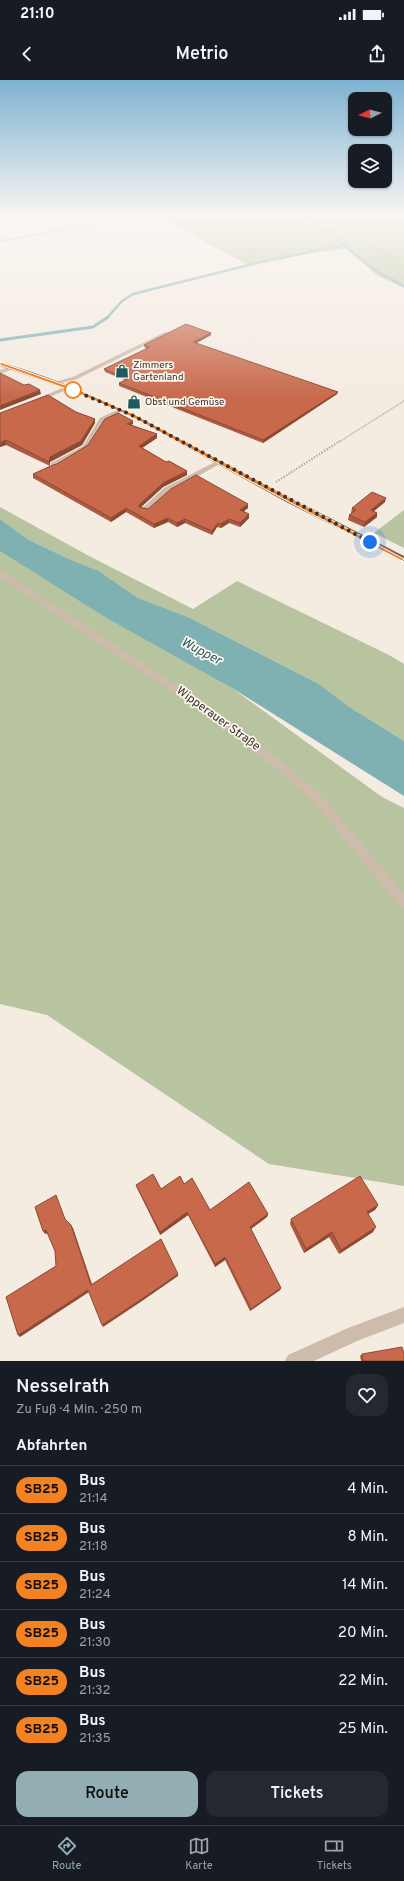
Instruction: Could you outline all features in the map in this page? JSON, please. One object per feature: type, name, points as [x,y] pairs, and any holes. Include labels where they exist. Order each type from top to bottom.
[{"type":"main road","points":[[0,364],[67,388],[121,410],[404,559]]},
{"type":"street","points":[[53,383],[75,378],[167,333]]},
{"type":"street","points":[[0,372],[11,368]]},
{"type":"street","points":[[27,404],[67,388]]},
{"type":"street","points":[[54,465],[86,448],[102,419],[121,410]]},
{"type":"street","points":[[144,510],[167,490],[219,462]]},
{"type":"street","name":"Wipperauer Straße","points":[[0,574],[203,707],[279,764],[315,796],[346,830],[404,902]]},
{"type":"street","points":[[294,1361],[354,1334],[404,1315]]},
{"type":"path","points":[[274,484],[404,401]]},
{"type":"green space","points":[[382,278],[404,278],[404,288]]},
{"type":"green space","points":[[0,507],[89,556],[193,609],[237,581],[389,655],[404,664],[404,741],[348,706],[319,684],[188,617],[138,598],[99,571],[71,560],[29,540],[0,519]]},
{"type":"green space","points":[[404,510],[404,548],[374,533]]},
{"type":"green space","points":[[0,545],[232,688],[382,797],[404,808],[404,1186],[269,1164],[47,1015],[0,1004]]},
{"type":"water","name":"Wupper","points":[[0,519],[29,540],[71,560],[99,571],[138,598],[188,617],[319,684],[348,706],[404,741],[404,796],[232,688],[105,617],[0,551]]},
{"type":"building","points":[[186,324],[211,333],[193,342],[338,392],[263,440],[119,383],[128,379],[104,369],[150,347],[144,345]]},
{"type":"building","points":[[0,373],[24,385],[29,384],[40,390],[0,406]]},
{"type":"building","points":[[48,395],[76,412],[95,419],[81,441],[50,457],[49,462],[6,440],[0,443],[0,413]]},
{"type":"building","points":[[118,413],[133,421],[127,424],[157,434],[139,446],[166,462],[169,461],[187,471],[163,483],[139,505],[139,507],[148,509],[171,489],[196,475],[248,504],[240,510],[249,514],[240,523],[229,519],[221,524],[218,523],[212,531],[185,519],[177,523],[168,518],[154,524],[126,508],[111,518],[33,474],[57,464],[88,445],[105,419]]},
{"type":"building","points":[[372,492],[386,498],[371,510],[377,513],[365,522],[349,515],[356,510],[352,508]]},
{"type":"building","points":[[153,1174],[161,1189],[180,1176],[184,1184],[192,1178],[210,1210],[249,1182],[268,1214],[250,1227],[281,1288],[251,1309],[225,1257],[215,1264],[187,1212],[160,1232],[136,1185]]},
{"type":"building","points":[[360,1176],[378,1205],[367,1212],[376,1227],[341,1250],[332,1232],[306,1249],[291,1219]]},
{"type":"building","points":[[56,1195],[65,1219],[71,1225],[91,1285],[161,1239],[178,1274],[102,1325],[88,1290],[18,1335],[6,1297],[56,1266],[55,1251],[46,1230],[43,1231],[35,1207]]},
{"type":"building","points":[[402,1347],[404,1361],[363,1361],[362,1354]]},
{"type":"waterway","points":[[108,317],[122,301],[133,294],[198,278]]},
{"type":"waterway","points":[[389,278],[404,286]]},
{"type":"waterway","points":[[0,340],[93,327],[108,317]]},
{"type":"bus line","name":"SB25","points":[[0,364],[77,391],[134,416],[291,501],[404,559]]},
{"type":"place","name":"Zimmers Gartenland","points":[[122,371]]},
{"type":"place","name":"Obst und Gemüse","points":[[134,402]]},
{"type":"route","points":[[73,390],[134,416],[370,542]]}]
